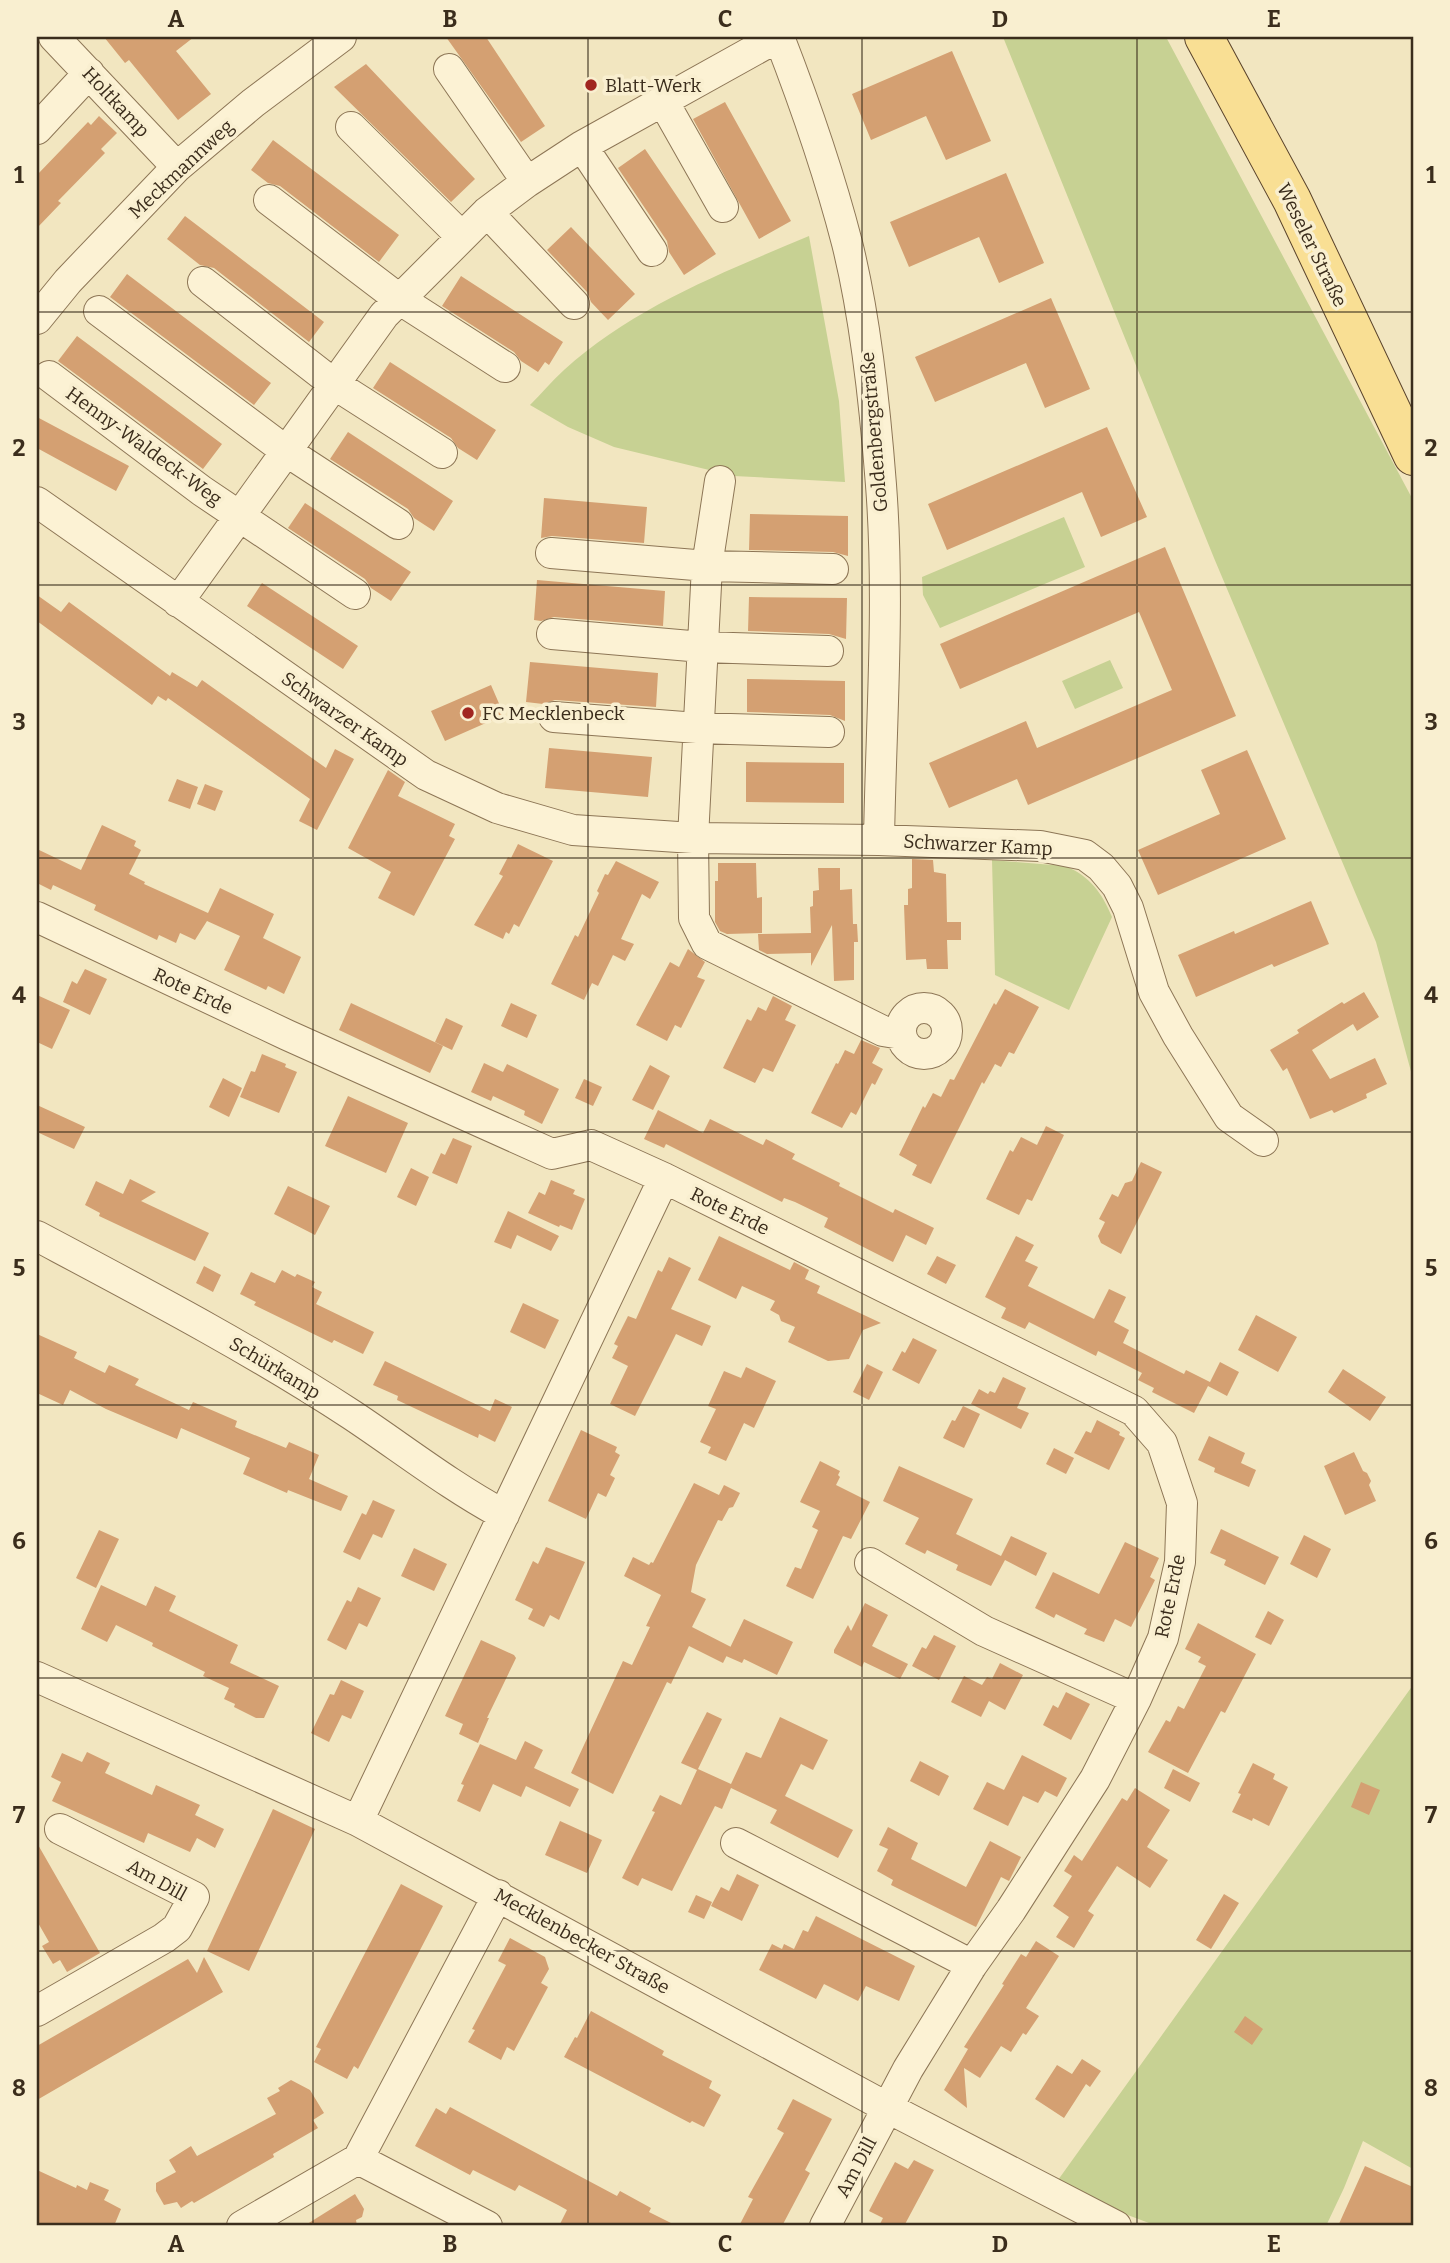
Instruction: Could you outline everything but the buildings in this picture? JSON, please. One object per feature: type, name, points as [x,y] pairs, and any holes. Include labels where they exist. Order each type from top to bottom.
[{"type":"main road","name":"Weseler Straße","points":[[1204,37],[1292,200],[1413,456]]},
{"type":"street","name":"Holtkamp","points":[[54,37],[177,167]]},
{"type":"street","name":"Meckmannweg","points":[[37,318],[68,281],[177,167],[290,73],[341,37]]},
{"type":"street","name":"Henny-Waldeck-Weg","points":[[178,602],[391,307],[461,236],[487,212],[527,182],[582,146],[779,37]]},
{"type":"street","name":"Goldenbergstraße","points":[[779,37],[801,92],[848,245],[867,352],[881,485],[884,553],[879,840]]},
{"type":"street","points":[[449,69],[527,182]]},
{"type":"street","points":[[37,129],[89,73]]},
{"type":"street","points":[[663,101],[723,207]]},
{"type":"street","points":[[351,127],[461,236]]},
{"type":"street","points":[[582,146],[652,251]]},
{"type":"street","points":[[270,200],[391,307],[505,367]]},
{"type":"street","points":[[487,212],[574,303]]},
{"type":"street","points":[[203,282],[334,384],[442,453]]},
{"type":"street","points":[[99,310],[286,451],[398,524]]},
{"type":"street","name":"Henny-Waldeck-Weg","points":[[49,376],[202,491],[355,594]]},
{"type":"street","points":[[720,481],[707,566],[697,728],[693,838],[694,918],[707,944],[883,1031],[901,1034]]},
{"type":"street","name":"Schwarzer Kamp","points":[[37,502],[426,775],[497,808],[573,830],[693,838],[879,840],[1040,846],[1085,855],[1101,867],[1117,886],[1128,908],[1154,992],[1178,1036],[1229,1116],[1263,1141]]},
{"type":"street","points":[[551,553],[707,566],[833,569]]},
{"type":"street","points":[[552,634],[702,647],[828,651]]},
{"type":"street","points":[[554,717],[697,728],[829,732]]},
{"type":"street","name":"Rote Erde","points":[[37,917],[287,1035],[552,1154],[591,1145],[664,1178],[1135,1411],[1162,1443],[1182,1503],[1180,1562],[1163,1638],[1136,1699],[1095,1779],[1012,1910],[972,1965],[908,2069],[888,2108]]},
{"type":"street","points":[[358,1821],[664,1178]]},
{"type":"street","name":"Schürkamp","points":[[37,1236],[203,1324],[352,1415],[468,1496],[504,1516]]},
{"type":"street","points":[[870,1563],[984,1631],[1136,1699]]},
{"type":"street","name":"Mecklenbecker Straße","points":[[37,1677],[358,1821],[888,2108],[1116,2226]]},
{"type":"street","name":"Am Dill","points":[[37,2011],[164,1938],[177,1928],[194,1897],[60,1829]]},
{"type":"street","points":[[736,1843],[972,1965]]},
{"type":"street","points":[[242,2226],[358,2159],[498,1895]]},
{"type":"street","name":"Am Dill","points":[[825,2226],[888,2108]]},
{"type":"street","points":[[358,2159],[487,2226]]},
{"type":"green space","points":[[1003,37],[1166,37],[1413,500],[1413,1079],[1376,942],[1214,558]]},
{"type":"green space","points":[[809,236],[839,401],[845,482],[734,476],[614,447],[568,427],[530,405],[564,370],[591,348],[649,309]]},
{"type":"green space","points":[[1064,517],[1085,567],[940,628],[923,595],[922,577]]},
{"type":"green space","points":[[1110,660],[1123,688],[1075,709],[1062,681]]},
{"type":"green space","points":[[992,860],[1065,866],[1088,880],[1108,908],[1112,917],[1069,1010],[995,975]]},
{"type":"green space","points":[[1413,1685],[1413,2169],[1363,2141],[1326,2226],[1157,2226],[1053,2187]]},
{"type":"place","name":"Blatt-Werk","points":[[591,85]]},
{"type":"place","name":"FC Mecklenbeck","points":[[468,713]]}]
